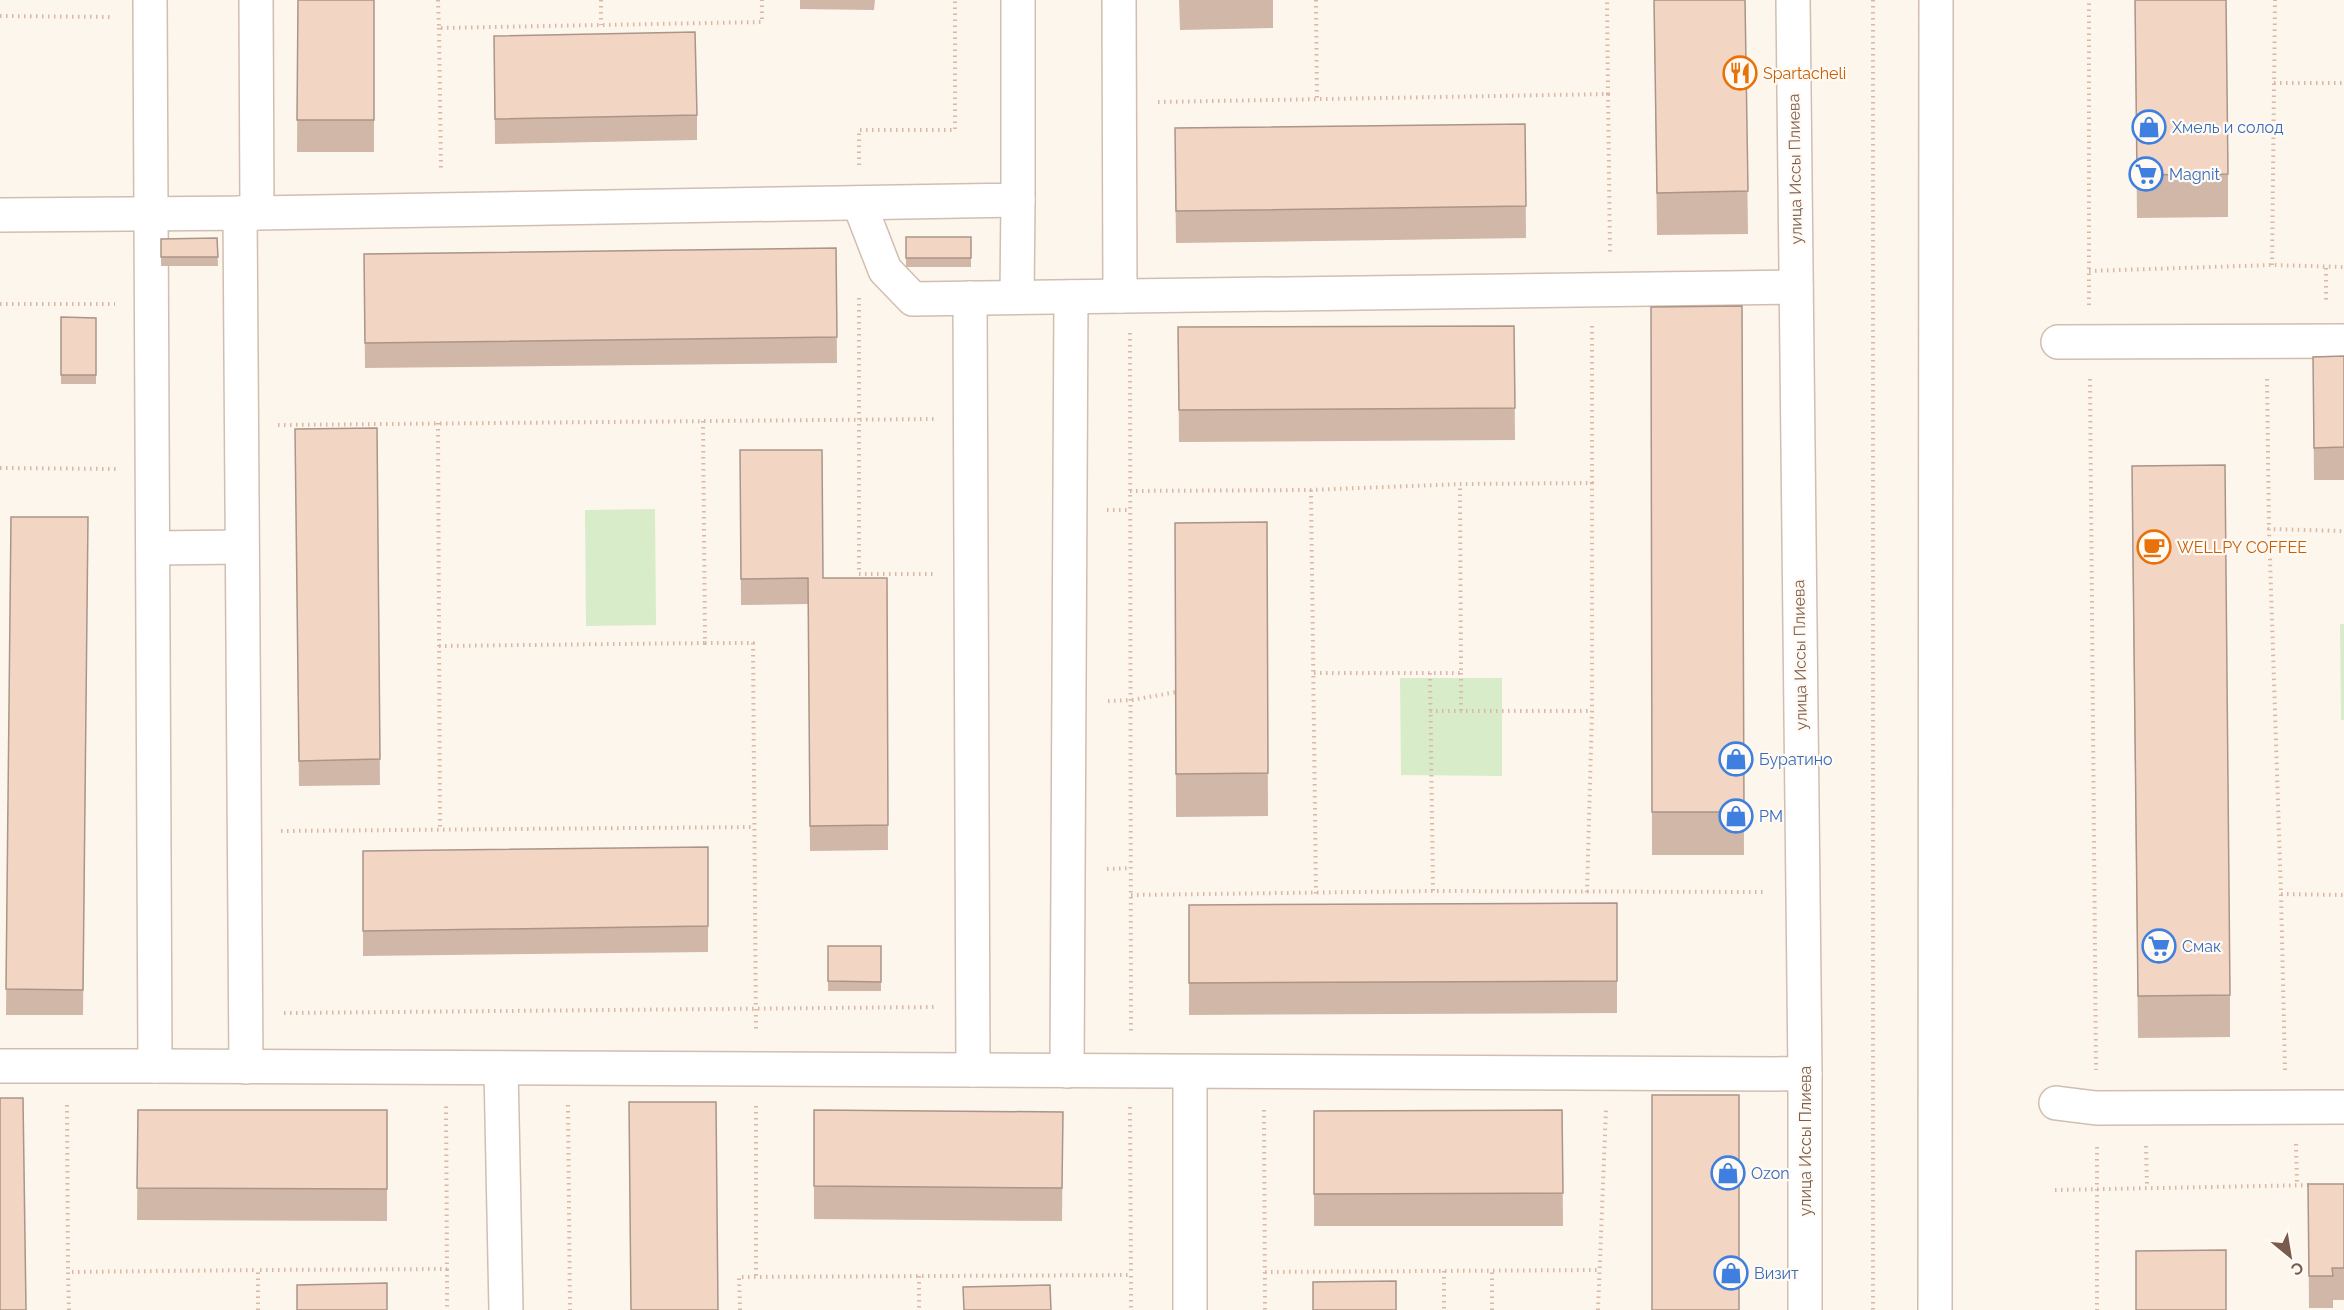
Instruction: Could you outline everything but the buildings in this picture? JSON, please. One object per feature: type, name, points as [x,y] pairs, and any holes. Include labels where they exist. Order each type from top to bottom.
[{"type":"street","points":[[246,1066],[241,425],[256,0]]},
{"type":"street","points":[[1017,297],[1018,0]]},
{"type":"street","points":[[1119,0],[1125,297]]},
{"type":"street","name":"улица Иссы Плиева","points":[[1793,0],[1805,1074],[1804,1310]]},
{"type":"street","points":[[1935,1310],[1936,0]]},
{"type":"street","points":[[150,8],[155,1066]]},
{"type":"street","points":[[0,215],[1018,200]]},
{"type":"street","points":[[859,203],[885,270],[914,299],[1796,287]]},
{"type":"street","points":[[1067,1071],[1071,297]]},
{"type":"street","points":[[970,298],[973,1070]]},
{"type":"street","points":[[2073,342],[2344,341]]},
{"type":"street","points":[[153,548],[242,548]]},
{"type":"street","points":[[0,1066],[1805,1074]]},
{"type":"street","points":[[501,1068],[506,1310]]},
{"type":"street","points":[[1190,1072],[1190,1310]]},
{"type":"street","points":[[2056,1104],[2096,1108],[2344,1107]]},
{"type":"path","points":[[438,0],[442,210]]},
{"type":"path","points":[[601,0],[601,25]]},
{"type":"path","points":[[439,28],[762,22],[762,0]]},
{"type":"path","points":[[859,203],[859,130],[955,130],[955,0]]},
{"type":"path","points":[[1316,0],[1317,98]]},
{"type":"path","points":[[1587,893],[1592,711],[1592,483],[1608,93],[1607,0]]},
{"type":"path","points":[[1873,0],[1873,1310]]},
{"type":"path","points":[[2089,0],[2089,271],[2073,342],[2096,1108],[2097,1310]]},
{"type":"path","points":[[2272,265],[2275,0]]},
{"type":"path","points":[[0,16],[150,8]]},
{"type":"path","points":[[2274,83],[2344,83]]},
{"type":"path","points":[[1147,102],[1608,93]]},
{"type":"path","points":[[2089,271],[2272,265],[2344,267]]},
{"type":"path","points":[[859,295],[859,574],[939,574]]},
{"type":"path","points":[[1125,297],[1132,700],[1131,1310]]},
{"type":"path","points":[[0,304],[152,305]]},
{"type":"path","points":[[2266,370],[2269,529],[2282,894],[2285,1076]]},
{"type":"path","points":[[241,425],[970,418]]},
{"type":"path","points":[[703,421],[705,643]]},
{"type":"path","points":[[438,423],[440,830]]},
{"type":"path","points":[[0,468],[152,469]]},
{"type":"path","points":[[1130,491],[1311,490],[1460,484],[1592,483]]},
{"type":"path","points":[[1460,484],[1461,711]]},
{"type":"path","points":[[1311,490],[1316,894]]},
{"type":"path","points":[[2269,529],[2344,531]]},
{"type":"path","points":[[439,646],[753,643],[756,1277]]},
{"type":"path","points":[[1314,673],[1461,673]]},
{"type":"path","points":[[1430,673],[1433,891]]},
{"type":"path","points":[[1068,702],[1132,700],[1176,692]]},
{"type":"path","points":[[1430,711],[1592,711]]},
{"type":"path","points":[[245,832],[755,827]]},
{"type":"path","points":[[1131,895],[1433,891],[1773,892]]},
{"type":"path","points":[[2282,894],[2344,895]]},
{"type":"path","points":[[246,1014],[973,1007]]},
{"type":"path","points":[[67,1066],[69,1310]]},
{"type":"path","points":[[445,1067],[447,1310]]},
{"type":"path","points":[[568,1068],[570,1310]]},
{"type":"path","points":[[1265,1072],[1265,1310]]},
{"type":"path","points":[[1599,1310],[1606,1074]]},
{"type":"path","points":[[2055,1190],[2097,1187],[2320,1185]]},
{"type":"path","points":[[68,1272],[447,1269]]},
{"type":"path","points":[[258,1270],[258,1310]]},
{"type":"path","points":[[1265,1272],[1599,1270]]},
{"type":"path","points":[[1444,1271],[1444,1310]]},
{"type":"path","points":[[1492,1271],[1492,1310]]},
{"type":"path","points":[[740,1310],[739,1277],[1131,1275]]},
{"type":"path","points":[[919,1276],[919,1310]]},
{"type":"green space","points":[[655,509],[656,625],[586,626],[585,510]]},
{"type":"green space","points":[[2340,624],[2344,624],[2344,720],[2341,720]]},
{"type":"green space","points":[[1400,678],[1502,678],[1502,776],[1401,775]]},
{"type":"place","name":"Spartacheli","points":[[1740,73]]},
{"type":"place","name":"Хмель и солод","points":[[2149,127]]},
{"type":"place","name":"Magnit","points":[[2146,174]]},
{"type":"place","name":"WELLPY COFFEE","points":[[2154,547]]},
{"type":"place","name":"Буратино","points":[[1736,759]]},
{"type":"place","name":"PM","points":[[1736,816]]},
{"type":"place","name":"Смак","points":[[2159,946]]},
{"type":"place","name":"Ozon","points":[[1728,1173]]},
{"type":"place","name":"Визит","points":[[1731,1273]]}]
